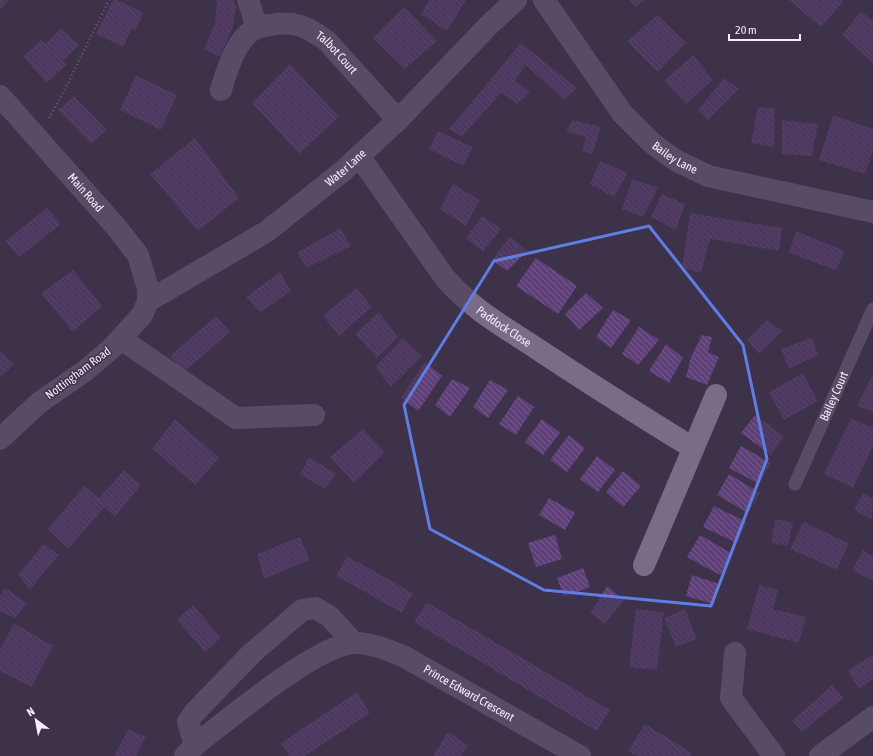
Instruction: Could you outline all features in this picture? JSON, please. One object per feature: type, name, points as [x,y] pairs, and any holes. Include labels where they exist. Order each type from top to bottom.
[{"type":"street","points":[[221,90],[228,67],[237,50],[248,33],[257,27],[248,0]]},
{"type":"street","name":"Water Lane","points":[[148,301],[266,232],[359,156],[398,120],[490,24],[516,0]]},
{"type":"street","name":"Bailey Lane","points":[[544,0],[622,113],[652,143],[675,160],[708,176],[873,212]]},
{"type":"street","name":"Talbot Court","points":[[257,27],[285,22],[314,31],[327,41],[398,120]]},
{"type":"street","name":"Main Road","points":[[0,96],[117,228],[138,255],[148,289],[148,301]]},
{"type":"street","name":"Paddock Close","points":[[359,156],[446,278],[460,294],[493,322],[606,395],[693,448]]},
{"type":"street","name":"Nottingham Road","points":[[0,439],[40,402],[85,371],[121,339],[142,315],[148,301]]},
{"type":"street","points":[[121,339],[236,418],[314,415]]},
{"type":"street","points":[[644,565],[716,395]]},
{"type":"street","name":"Prince Edward Crescent","points":[[190,750],[188,722],[194,713],[251,654],[302,610],[315,608],[329,616],[354,643]]},
{"type":"street","name":"Prince Edward Crescent","points":[[190,750],[284,678],[320,654],[340,646],[354,643],[382,648],[403,656],[580,756]]},
{"type":"street","points":[[735,653],[731,698],[774,756]]},
{"type":"street","points":[[820,756],[873,717]]},
{"type":"lane","name":"Bailey Court","points":[[795,484],[873,309]]},
{"type":"path","points":[[37,138],[62,95],[109,0]]},
{"type":"highlighted area","points":[[649,226],[743,345],[767,459],[711,606],[544,590],[430,529],[404,405],[494,261]]},
{"type":"building","points":[[0,0],[9,0],[0,10]]},
{"type":"building","points":[[113,0],[117,0],[144,13],[135,30],[132,28],[123,47],[96,34]]},
{"type":"building","points":[[217,0],[234,0],[236,7],[233,27],[220,57],[204,49],[215,23]]},
{"type":"building","points":[[429,0],[466,0],[447,31],[421,14]]},
{"type":"building","points":[[630,0],[645,0],[636,7]]},
{"type":"building","points":[[789,0],[841,0],[843,2],[821,27]]},
{"type":"building","points":[[404,7],[437,41],[405,69],[373,38]]},
{"type":"building","points":[[861,11],[873,21],[873,63],[842,35]]},
{"type":"building","points":[[657,15],[686,43],[658,72],[627,41]]},
{"type":"building","points":[[62,28],[79,45],[63,61],[67,64],[47,83],[23,57],[41,40],[45,44]]},
{"type":"building","points":[[521,43],[577,88],[564,100],[526,65],[515,80],[530,92],[517,104],[501,93],[462,137],[449,129]]},
{"type":"building","points":[[693,55],[713,80],[686,104],[664,81]]},
{"type":"building","points":[[290,64],[339,117],[299,154],[252,103]]},
{"type":"building","points":[[136,75],[177,95],[161,130],[120,110]]},
{"type":"building","points":[[724,78],[739,89],[708,120],[698,110]]},
{"type":"building","points":[[74,96],[107,130],[91,144],[58,110]]},
{"type":"building","points":[[758,107],[775,108],[774,147],[751,143]]},
{"type":"building","points":[[833,115],[873,129],[873,151],[865,174],[819,160]]},
{"type":"building","points":[[572,120],[601,127],[592,154],[582,151],[586,137],[566,132]]},
{"type":"building","points":[[782,120],[818,124],[812,156],[782,154]]},
{"type":"building","points":[[438,131],[473,147],[463,166],[429,149]]},
{"type":"building","points":[[195,138],[239,198],[198,231],[150,174]]},
{"type":"building","points":[[600,161],[628,173],[614,197],[590,184]]},
{"type":"building","points":[[632,179],[658,188],[643,217],[622,209]]},
{"type":"building","points":[[453,184],[480,200],[466,226],[440,209]]},
{"type":"building","points":[[662,194],[685,204],[676,230],[651,217]]},
{"type":"building","points":[[47,208],[61,224],[19,257],[5,241]]},
{"type":"building","points":[[690,213],[782,228],[779,251],[710,239],[701,273],[682,268]]},
{"type":"building","points":[[482,216],[501,229],[483,252],[466,238]]},
{"type":"building","points":[[340,228],[351,246],[307,268],[297,253]]},
{"type":"building","points":[[796,231],[845,251],[836,270],[789,253]]},
{"type":"building","points":[[510,236],[527,251],[507,271],[492,260]]},
{"type":"building","points":[[536,258],[577,286],[558,314],[516,286]]},
{"type":"building","points":[[73,270],[102,306],[73,332],[41,293]]},
{"type":"building","points":[[280,272],[291,291],[260,313],[246,297]]},
{"type":"building","points":[[356,288],[372,307],[339,336],[323,316]]},
{"type":"building","points":[[586,293],[603,308],[579,330],[565,314]]},
{"type":"building","points":[[613,310],[631,320],[611,348],[596,337]]},
{"type":"building","points":[[379,312],[398,337],[377,358],[355,334]]},
{"type":"building","points":[[216,316],[230,332],[184,372],[170,356]]},
{"type":"building","points":[[767,320],[782,331],[759,354],[747,340]]},
{"type":"building","points":[[639,327],[659,340],[638,365],[622,354]]},
{"type":"building","points":[[702,335],[712,337],[708,352],[719,357],[707,385],[686,377],[691,357]]},
{"type":"building","points":[[403,338],[422,356],[391,387],[375,367]]},
{"type":"building","points":[[812,338],[818,355],[789,369],[781,349]]},
{"type":"building","points":[[666,344],[683,358],[669,383],[649,371]]},
{"type":"building","points":[[0,350],[14,364],[0,378]]},
{"type":"building","points":[[425,362],[442,376],[418,411],[401,397]]},
{"type":"building","points":[[803,373],[818,401],[784,420],[769,392]]},
{"type":"building","points":[[873,374],[873,412],[857,406]]},
{"type":"building","points":[[452,379],[470,388],[450,417],[435,405]]},
{"type":"building","points":[[490,380],[508,390],[488,418],[473,407]]},
{"type":"building","points":[[518,396],[534,407],[516,435],[499,424]]},
{"type":"building","points":[[755,415],[784,436],[771,455],[741,433]]},
{"type":"building","points":[[851,418],[873,428],[873,446],[853,488],[824,474]]},
{"type":"building","points":[[175,419],[219,458],[195,485],[152,449]]},
{"type":"building","points":[[542,419],[560,433],[543,455],[525,442]]},
{"type":"building","points":[[363,429],[385,452],[354,483],[330,457]]},
{"type":"building","points":[[569,435],[585,448],[567,472],[550,460]]},
{"type":"building","points":[[741,446],[771,463],[759,484],[729,468]]},
{"type":"building","points":[[597,456],[615,470],[598,492],[580,479]]},
{"type":"building","points":[[309,457],[336,474],[325,489],[300,475]]},
{"type":"building","points":[[124,470],[141,485],[115,517],[105,507],[68,549],[48,529],[84,486],[99,498]]},
{"type":"building","points":[[623,471],[641,486],[623,507],[606,492]]},
{"type":"building","points":[[729,474],[760,493],[748,513],[717,495]]},
{"type":"building","points":[[863,493],[873,499],[872,520],[854,510]]},
{"type":"building","points":[[549,498],[575,513],[565,530],[539,515]]},
{"type":"building","points":[[714,506],[747,522],[737,543],[703,527]]},
{"type":"building","points":[[775,519],[793,522],[788,546],[771,543]]},
{"type":"building","points":[[803,522],[849,543],[837,570],[790,549]]},
{"type":"building","points":[[555,535],[562,559],[536,567],[528,543]]},
{"type":"building","points":[[700,535],[733,554],[720,575],[687,557]]},
{"type":"building","points":[[300,537],[310,560],[264,579],[257,554]]},
{"type":"building","points":[[44,544],[59,555],[30,589],[18,575]]},
{"type":"building","points":[[863,550],[873,556],[873,581],[852,570]]},
{"type":"building","points":[[347,556],[413,593],[402,613],[336,576]]},
{"type":"building","points":[[583,568],[590,587],[564,597],[557,578]]},
{"type":"building","points":[[692,575],[720,584],[714,604],[686,596]]},
{"type":"building","points":[[759,585],[778,590],[773,609],[806,617],[799,643],[747,629]]},
{"type":"building","points":[[607,586],[624,600],[605,624],[590,613]]},
{"type":"building","points":[[5,588],[27,603],[15,618],[0,611],[0,596]]},
{"type":"building","points":[[427,602],[610,710],[597,731],[414,622]]},
{"type":"building","points":[[193,605],[221,638],[205,652],[177,620]]},
{"type":"building","points":[[636,609],[664,612],[657,670],[629,667]]},
{"type":"building","points":[[685,609],[697,639],[676,647],[664,618]]},
{"type":"building","points":[[14,623],[53,646],[32,687],[0,671],[0,650]]},
{"type":"building","points":[[873,654],[873,679],[859,689],[848,671]]},
{"type":"building","points":[[832,685],[844,698],[802,732],[792,721]]},
{"type":"building","points":[[357,692],[370,713],[305,756],[289,756],[281,743]]},
{"type":"building","points":[[645,724],[692,753],[690,756],[637,756],[628,751]]},
{"type":"building","points":[[128,729],[146,737],[136,756],[114,756]]},
{"type":"building","points":[[448,732],[468,745],[461,756],[433,756]]}]
